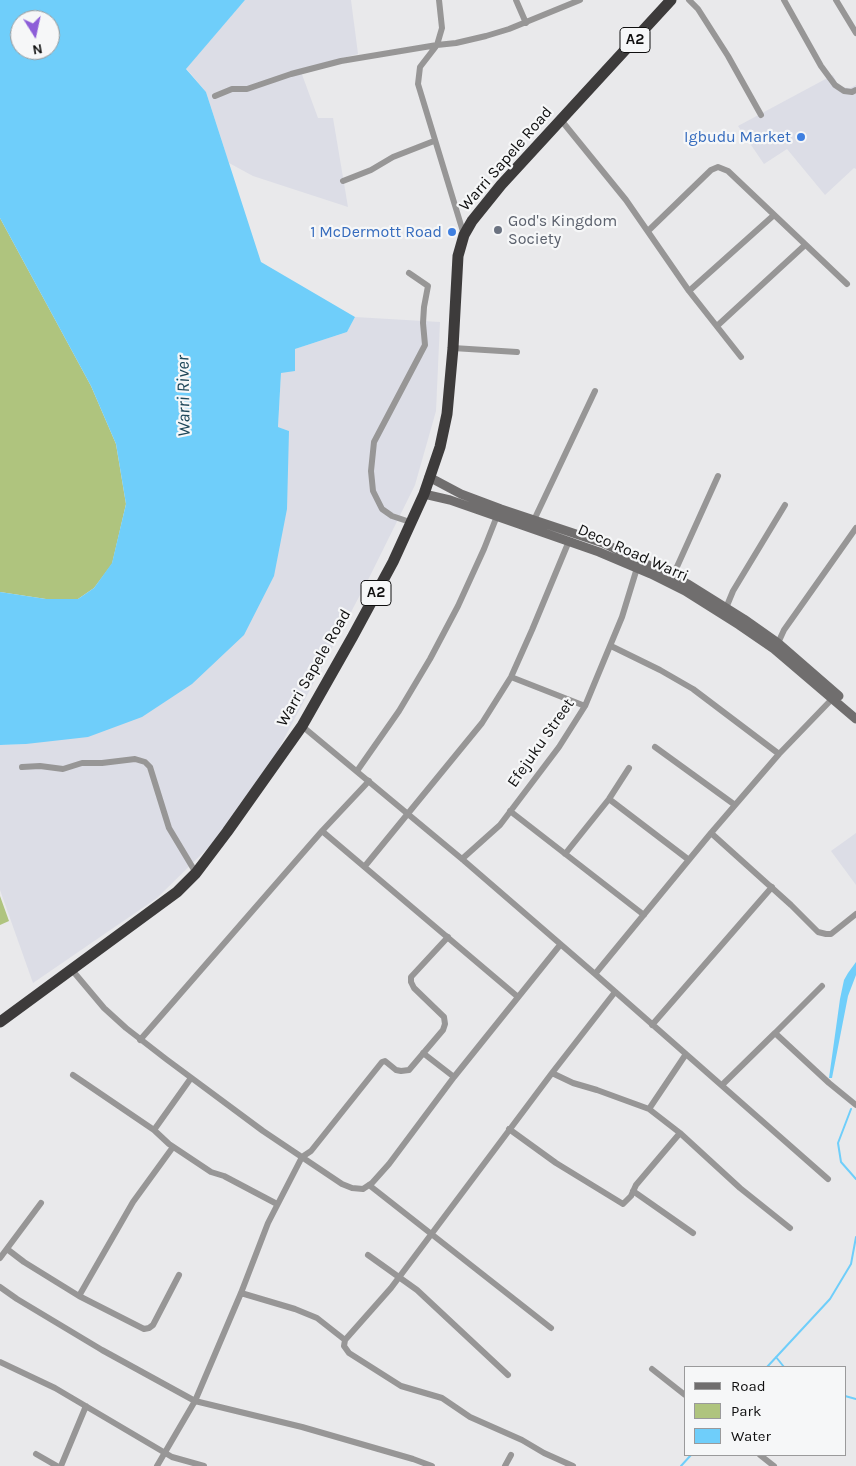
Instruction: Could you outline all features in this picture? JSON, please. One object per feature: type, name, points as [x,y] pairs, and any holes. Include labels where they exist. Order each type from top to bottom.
[{"type":"highway","name":"Warri Sapele Road","points":[[0,1022],[178,892],[196,873],[271,772],[302,726],[393,562],[424,494],[440,447],[447,414],[458,256],[464,235],[472,221],[501,185],[671,0]]},
{"type":"main road","name":"Deco Road Warri","points":[[429,477],[460,494],[603,544],[726,608],[778,643],[807,666],[856,711]]},
{"type":"main road","name":"Deco Road Warri","points":[[424,494],[450,500],[569,541],[671,580],[774,649],[856,719]]},
{"type":"street","points":[[439,0],[442,28],[437,45],[420,67],[418,84],[464,235]]},
{"type":"street","points":[[516,0],[526,23]]},
{"type":"street","points":[[215,96],[232,89],[247,89],[341,60],[456,43],[509,29],[580,0]]},
{"type":"street","points":[[689,0],[698,10],[728,56],[761,115]]},
{"type":"street","points":[[784,0],[821,66],[835,85],[844,91],[856,91]]},
{"type":"street","points":[[836,0],[856,33]]},
{"type":"street","points":[[562,120],[648,231],[689,291],[741,357]]},
{"type":"street","points":[[343,181],[371,170],[393,157],[434,141]]},
{"type":"street","points":[[648,231],[711,170],[718,167],[728,171],[847,284]]},
{"type":"street","points":[[689,291],[774,215]]},
{"type":"street","points":[[717,326],[805,245]]},
{"type":"street","points":[[409,273],[428,286],[423,323],[425,345],[397,395],[374,442],[371,471],[373,491],[382,509],[392,516],[410,522]]},
{"type":"street","points":[[453,348],[517,352]]},
{"type":"street","points":[[534,520],[595,391]]},
{"type":"street","points":[[671,580],[718,476]]},
{"type":"street","points":[[726,608],[733,591],[785,505]]},
{"type":"street","points":[[357,770],[399,711],[430,659],[458,606],[497,516]]},
{"type":"street","points":[[778,643],[784,630],[856,528]]},
{"type":"street","points":[[365,866],[482,724],[511,677],[569,541]]},
{"type":"street","name":"Efejuku Street","points":[[462,859],[500,824],[559,747],[585,706],[622,617],[637,568]]},
{"type":"street","points":[[611,646],[660,670],[692,689],[779,754]]},
{"type":"street","points":[[511,677],[585,706]]},
{"type":"street","points":[[595,974],[735,805],[779,754],[833,698]]},
{"type":"street","points":[[302,726],[462,859],[828,1179]]},
{"type":"street","points":[[655,747],[735,805]]},
{"type":"street","points":[[22,767],[40,766],[63,769],[82,763],[102,763],[135,759],[145,762],[150,767],[169,828],[196,873]]},
{"type":"street","points":[[565,854],[609,798],[629,768]]},
{"type":"street","points":[[140,1040],[322,831],[369,781]]},
{"type":"street","points":[[609,798],[689,860]]},
{"type":"street","points":[[510,811],[644,915]]},
{"type":"street","points":[[322,831],[518,997]]},
{"type":"street","points":[[711,834],[772,887],[818,932],[826,934],[835,932],[856,914]]},
{"type":"street","points":[[652,1025],[772,887]]},
{"type":"street","points":[[157,1466],[195,1401],[241,1293],[268,1223],[302,1157],[311,1151],[382,1062],[385,1061],[401,1071],[409,1070],[443,1030],[444,1018],[410,982],[411,977],[448,937]]},
{"type":"street","points":[[72,970],[104,1008],[140,1040],[342,1184],[352,1188],[363,1188],[369,1185],[389,1164],[454,1077],[560,945]]},
{"type":"street","points":[[722,1085],[822,986]]},
{"type":"street","points":[[573,1466],[470,1416],[442,1398],[401,1386],[349,1353],[344,1346],[345,1340],[400,1276],[615,992]]},
{"type":"street","points":[[775,1033],[856,1105]]},
{"type":"street","points":[[423,1053],[454,1077]]},
{"type":"street","points":[[649,1109],[686,1054]]},
{"type":"street","points":[[552,1073],[573,1083],[649,1109],[680,1133],[740,1188],[790,1228]]},
{"type":"street","points":[[73,1075],[154,1130],[173,1147],[211,1172],[224,1176],[277,1204]]},
{"type":"street","points":[[154,1130],[191,1078]]},
{"type":"street","points":[[509,1130],[556,1164],[618,1203],[623,1204],[626,1203],[636,1185],[680,1133]]},
{"type":"street","points":[[79,1296],[133,1202],[173,1147]]},
{"type":"street","points":[[369,1185],[550,1328]]},
{"type":"street","points":[[633,1191],[693,1233]]},
{"type":"street","points":[[0,1258],[41,1203]]},
{"type":"street","points":[[7,1249],[24,1262],[79,1296],[144,1329],[153,1325],[180,1275]]},
{"type":"street","points":[[368,1255],[400,1276],[417,1290],[508,1375]]},
{"type":"street","points":[[0,1287],[102,1350],[195,1401],[302,1427],[432,1466]]},
{"type":"street","points":[[241,1293],[295,1309],[317,1318],[345,1340]]},
{"type":"street","points":[[0,1362],[55,1388],[172,1457],[204,1466]]},
{"type":"street","points":[[652,1370],[684,1394]]},
{"type":"street","points":[[61,1466],[86,1406]]},
{"type":"street","points":[[36,1454],[57,1466]]},
{"type":"street","points":[[505,1466],[511,1455]]},
{"type":"street","points":[[761,1456],[774,1466]]},
{"type":"shaded area","points":[[245,0],[351,0],[358,54],[300,69],[318,118],[333,118],[348,207],[253,176],[229,163],[206,92],[186,68]]},
{"type":"shaded area","name":"Igbudu Market","points":[[833,75],[839,87],[850,88],[856,85],[856,169],[854,168],[825,195],[787,149],[764,164],[738,126]]},
{"type":"shaded area","points":[[355,317],[440,322],[436,411],[415,485],[369,578],[277,752],[211,845],[157,898],[33,983],[0,890],[0,745],[26,744],[289,431],[278,427],[281,373],[295,349],[347,332]]},
{"type":"shaded area","points":[[856,833],[856,885],[831,851]]},
{"type":"green space","points":[[0,218],[91,386],[116,444],[126,504],[112,564],[94,588],[78,599],[46,599],[0,592]]},
{"type":"green space","points":[[0,896],[9,921],[0,925]]},
{"type":"water","name":"Warri River","points":[[0,0],[245,0],[186,69],[206,92],[261,262],[355,317],[347,332],[295,349],[295,371],[281,373],[278,427],[289,431],[287,509],[274,576],[244,635],[192,684],[142,717],[88,737],[0,745],[0,592],[46,599],[78,599],[94,588],[112,563],[126,504],[116,444],[91,386],[0,218]]},
{"type":"water","points":[[856,962],[856,975],[848,996],[832,1078],[829,1078],[844,980]]},
{"type":"waterway","points":[[851,1109],[838,1143],[841,1162],[856,1179]]},
{"type":"waterway","points":[[768,1366],[830,1299],[851,1264],[856,1237]]},
{"type":"waterway","points":[[776,1357],[783,1366]]},
{"type":"waterway","points":[[846,1396],[856,1399]]},
{"type":"waterway","points":[[681,1466],[690,1456]]},
{"type":"place","name":"Igbudu Market","points":[[801,137]]},
{"type":"place","name":"God's Kingdom Society","points":[[498,230]]},
{"type":"place","name":"1 McDermott Road","points":[[452,232]]}]
